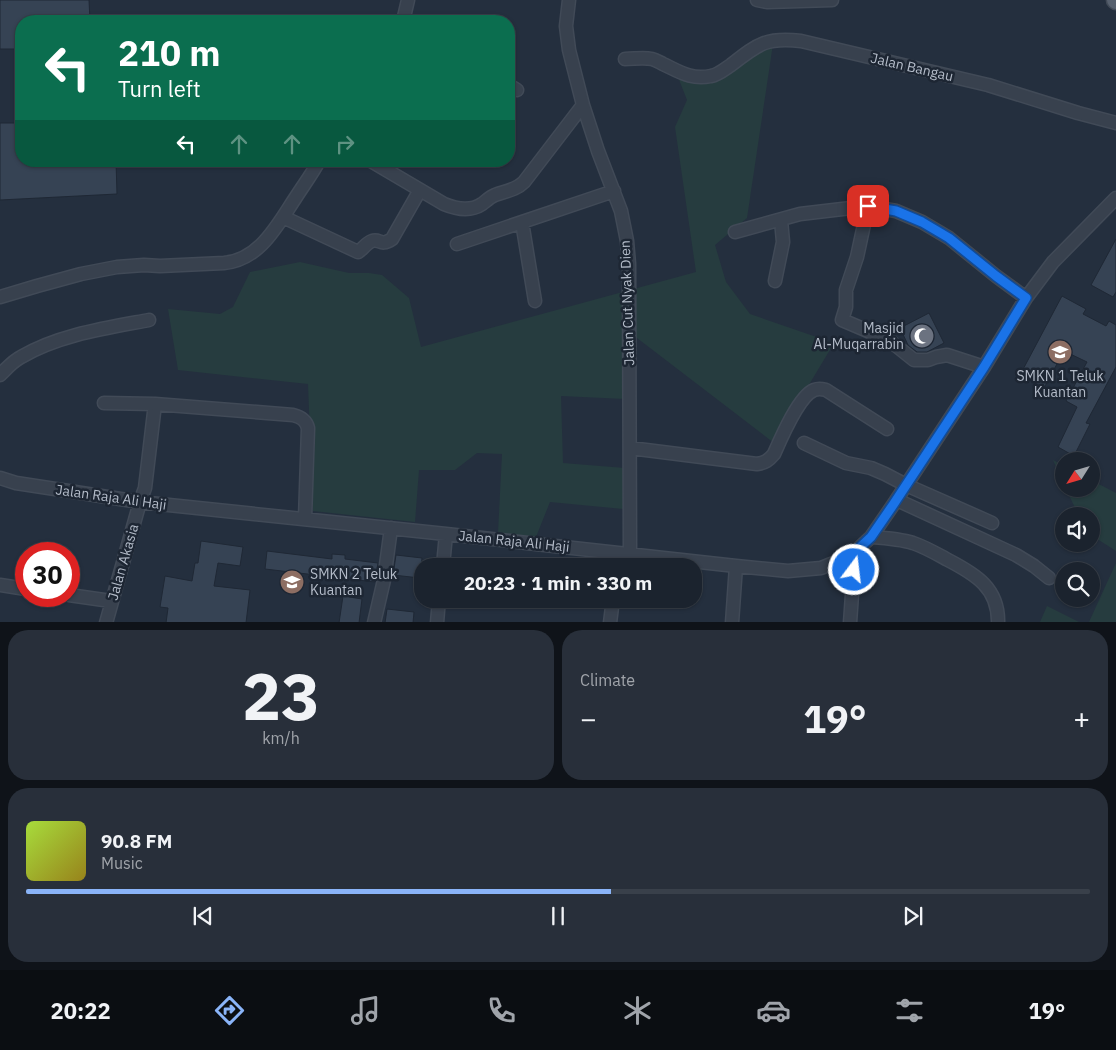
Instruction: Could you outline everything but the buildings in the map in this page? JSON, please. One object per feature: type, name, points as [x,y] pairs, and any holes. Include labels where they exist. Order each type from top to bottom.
[{"type":"street","points":[[406,15],[408,0]]},
{"type":"street","name":"Jalan Cut Nyak Dien","points":[[568,0],[566,26],[569,50],[583,105],[621,211],[627,241],[629,264],[630,448],[624,554],[622,558]]},
{"type":"street","points":[[757,0],[767,2],[832,0]]},
{"type":"street","name":"Jalan Bangau","points":[[625,59],[644,58],[654,60],[695,77],[714,76],[760,44],[784,39],[802,41],[988,85],[1116,124]]},
{"type":"street","points":[[381,167],[453,208],[473,209],[493,196],[516,188],[524,182],[583,105]]},
{"type":"street","points":[[0,298],[63,279],[117,267],[234,262],[244,259],[265,243],[315,167]]},
{"type":"street","points":[[283,217],[358,252],[374,240],[386,243],[392,239],[420,190]]},
{"type":"street","points":[[457,244],[614,190]]},
{"type":"street","name":"Jalan Raja Ali Haji","points":[[0,478],[16,483],[140,502],[736,566],[788,571],[821,568],[855,552],[871,537],[984,367],[1026,298],[1053,262],[1116,198]]},
{"type":"street","points":[[735,232],[800,214],[868,206],[896,211],[922,222],[949,238],[1026,298]]},
{"type":"street","points":[[868,206],[857,257],[846,290],[846,306],[842,320],[888,340],[914,360],[928,360],[948,355],[984,367]]},
{"type":"street","points":[[776,281],[783,242],[781,220]]},
{"type":"street","points":[[522,222],[535,301]]},
{"type":"street","points":[[0,375],[19,358],[37,349],[93,330],[148,320]]},
{"type":"street","points":[[630,448],[757,464],[764,463],[774,454],[789,422],[803,399],[812,391],[820,389],[826,390],[886,429]]},
{"type":"street","points":[[104,403],[154,404],[301,418],[308,428],[305,519]]},
{"type":"street","name":"Jalan Akasia","points":[[106,622],[145,488],[154,404]]},
{"type":"street","points":[[804,443],[846,463],[871,468],[992,523]]},
{"type":"street","points":[[897,500],[1016,555],[1049,578]]},
{"type":"street","points":[[374,622],[384,580],[391,528]]},
{"type":"street","points":[[444,558],[446,534]]},
{"type":"street","points":[[871,537],[900,540],[914,544],[971,573],[982,581],[996,602],[998,622]]},
{"type":"street","points":[[850,622],[855,552]]},
{"type":"street","points":[[732,622],[736,566]]},
{"type":"street","points":[[0,585],[15,587]]},
{"type":"street","points":[[80,597],[111,602]]},
{"type":"street","points":[[436,622],[438,608]]},
{"type":"street","points":[[610,622],[612,608]]},
{"type":"green space","points":[[773,44],[747,218],[715,245],[726,282],[750,314],[834,343],[774,443],[637,338],[626,338],[625,399],[561,396],[563,463],[625,468],[623,509],[550,502],[536,537],[498,533],[502,454],[477,453],[455,470],[419,470],[415,522],[313,511],[308,384],[178,370],[168,309],[220,314],[233,307],[250,272],[300,262],[349,273],[382,275],[409,298],[421,347],[696,272],[675,127],[687,100],[678,77],[701,84],[716,79]]},
{"type":"green space","points":[[1100,485],[1116,493],[1116,551],[1100,541],[1100,507],[1075,507],[1070,498],[1100,498]]},
{"type":"green space","points":[[1116,563],[1116,622],[1089,622],[1096,607],[1100,607],[1100,598]]},
{"type":"green space","points":[[1047,606],[1079,622],[1040,622]]},
{"type":"place","name":"Masjid Al-Muqarrabin","points":[[922,336]]},
{"type":"place","name":"SMKN 1 Teluk Kuantan","points":[[1060,352]]},
{"type":"place","name":"SMKN 2 Teluk Kuantan","points":[[292,582]]},
{"type":"route","points":[[854,570],[855,552],[871,537],[893,505],[984,367],[1026,298],[949,238],[922,222],[896,211],[868,206]]}]
